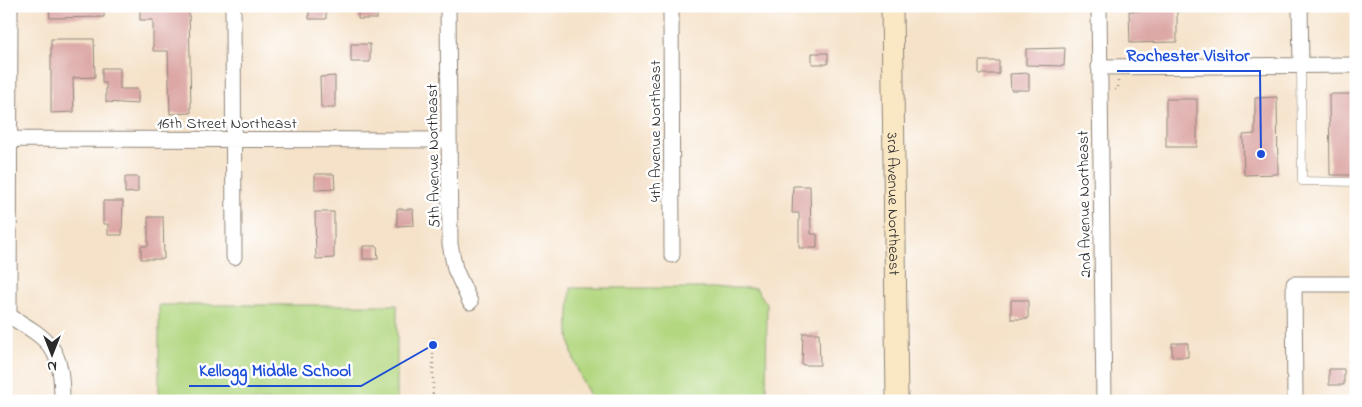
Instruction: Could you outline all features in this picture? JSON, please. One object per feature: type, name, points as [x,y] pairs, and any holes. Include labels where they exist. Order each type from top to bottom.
[{"type":"street","points":[[10,6],[7,318],[39,334],[56,353],[62,375],[62,401]]},
{"type":"street","points":[[233,6],[234,257]]},
{"type":"street","name":"5th Avenue Northeast","points":[[448,6],[450,244],[455,269],[470,302]]},
{"type":"street","name":"4th Avenue Northeast","points":[[671,6],[672,255]]},
{"type":"street","name":"3rd Avenue Northeast","points":[[892,6],[897,401]]},
{"type":"street","name":"2nd Avenue Northeast","points":[[1099,6],[1104,401]]},
{"type":"street","points":[[1300,6],[1301,65]]},
{"type":"street","points":[[1099,67],[1356,65]]},
{"type":"street","name":"16th Street Northeast","points":[[8,139],[448,140]]},
{"type":"street","points":[[1295,401],[1294,284],[1356,284]]},
{"type":"lane","points":[[1301,65],[1302,181],[1356,182]]},
{"type":"path","points":[[872,6],[872,11]]},
{"type":"path","points":[[433,338],[433,401]]},
{"type":"green space","points":[[571,288],[756,288],[767,304],[766,401],[593,401],[578,372],[571,347],[569,321]]},
{"type":"green space","points":[[159,305],[397,305],[397,401],[159,401]]},
{"type":"building","points":[[49,6],[104,6],[104,17],[50,18]]},
{"type":"building","points":[[140,6],[189,6],[191,113],[170,114],[168,51],[153,51],[153,20],[140,20]]},
{"type":"building","points":[[309,6],[326,6],[326,19],[309,19]]},
{"type":"building","points":[[358,6],[377,6],[377,19],[358,19]]},
{"type":"building","points":[[1177,10],[1177,42],[1130,43],[1129,11]]},
{"type":"building","points":[[51,39],[94,39],[95,77],[73,78],[74,112],[51,113]]},
{"type":"building","points":[[351,44],[370,44],[370,62],[351,62]]},
{"type":"building","points":[[1065,48],[1064,66],[1026,65],[1026,49]]},
{"type":"building","points":[[812,53],[828,53],[828,64],[812,64]]},
{"type":"building","points":[[979,61],[999,61],[999,74],[979,74]]},
{"type":"building","points":[[102,68],[120,68],[120,89],[138,89],[138,104],[106,102],[106,83],[102,83]]},
{"type":"building","points":[[1029,73],[1029,90],[1011,90],[1010,74]]},
{"type":"building","points":[[335,76],[335,108],[321,108],[320,77]]},
{"type":"building","points":[[1329,94],[1356,94],[1356,175],[1330,175]]},
{"type":"building","points":[[1277,97],[1278,174],[1244,175],[1243,135],[1255,134],[1255,98]]},
{"type":"building","points":[[1166,99],[1197,99],[1197,147],[1166,147]]},
{"type":"building","points":[[315,174],[334,174],[335,189],[315,190]]},
{"type":"building","points":[[125,177],[138,177],[138,192],[125,193]]},
{"type":"building","points":[[793,186],[810,186],[811,234],[817,234],[817,248],[799,248],[799,213],[792,213]]},
{"type":"building","points":[[103,201],[123,201],[122,235],[108,235],[108,224],[103,224]]},
{"type":"building","points":[[397,209],[413,209],[414,225],[397,226]]},
{"type":"building","points":[[315,212],[334,212],[334,258],[316,259]]},
{"type":"building","points":[[148,217],[163,217],[164,259],[141,259],[141,246],[148,246]]},
{"type":"building","points":[[363,246],[377,246],[378,259],[363,259]]},
{"type":"building","points":[[1011,300],[1028,300],[1028,319],[1011,319]]},
{"type":"building","points":[[803,333],[819,333],[820,365],[802,365]]},
{"type":"building","points":[[1172,343],[1188,343],[1188,357],[1172,357]]},
{"type":"building","points":[[1329,369],[1344,369],[1344,385],[1329,385]]},
{"type":"place","name":"Rochester Visitor","points":[[1261,154]]},
{"type":"place","name":"Kellogg Middle School","points":[[433,345]]}]
